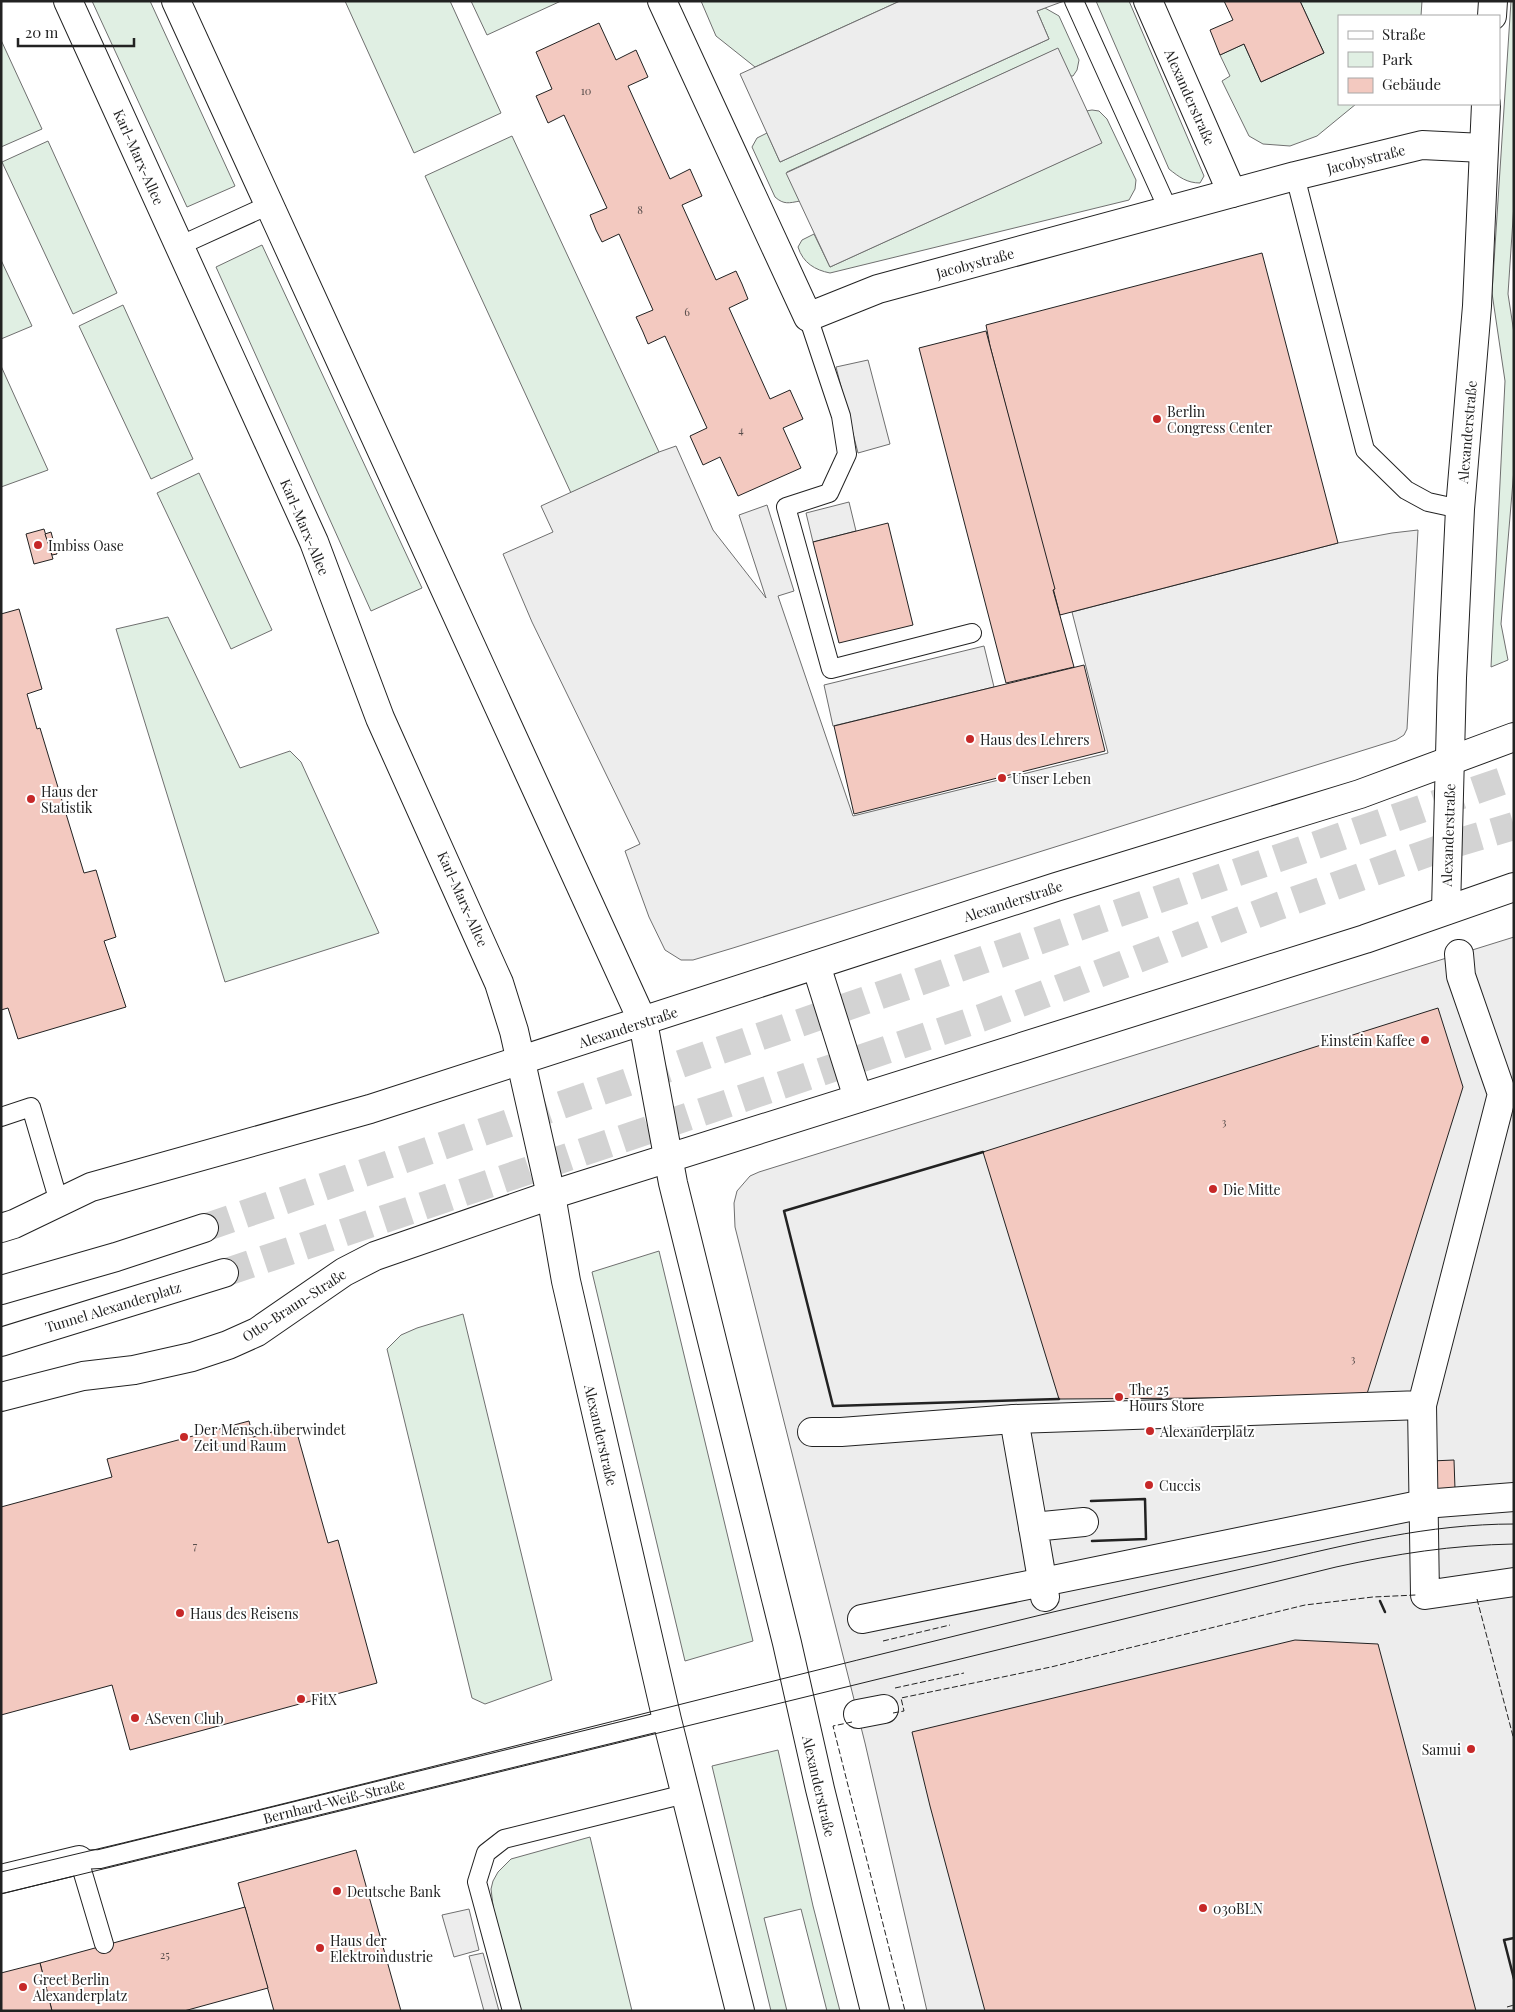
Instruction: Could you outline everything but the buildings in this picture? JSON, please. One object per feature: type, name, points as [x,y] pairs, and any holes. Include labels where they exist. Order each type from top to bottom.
[{"type":"main road","name":"Karl-Marx-Allee","points":[[68,1],[314,542],[380,718],[490,960],[514,1031],[521,1060]]},
{"type":"main road","points":[[176,1],[643,1022],[668,1159]]},
{"type":"main road","points":[[662,1],[808,317]]},
{"type":"main road","name":"Alexanderstraße","points":[[1148,1],[1232,193]]},
{"type":"main road","points":[[1492,15],[1493,1]]},
{"type":"main road","name":"Alexanderstraße","points":[[1446,910],[1460,509],[1477,306],[1486,105]]},
{"type":"main road","name":"Jacobystraße","points":[[808,317],[878,289],[1295,176],[1422,145],[1483,148]]},
{"type":"main road","points":[[1450,761],[1514,737]]},
{"type":"main road","name":"Alexanderstraße","points":[[740,2011],[667,1720],[566,1280],[551,1195],[521,1060],[1056,887],[1360,794],[1450,761]]},
{"type":"main road","name":"Alexanderstraße","points":[[875,2011],[820,1789],[786,1636],[668,1159],[1365,939],[1514,887]]},
{"type":"main road","points":[[1459,954],[1462,976],[1502,1094],[1422,1405],[1426,1595],[1514,1582]]},
{"type":"main road","points":[[816,965],[858,1098]]},
{"type":"main road","points":[[1,1228],[14,1224],[91,1187],[370,1110],[521,1060]]},
{"type":"main road","name":"Otto-Braun-Straße","points":[[1,1397],[83,1376],[134,1370],[228,1345],[256,1332],[344,1272],[375,1256],[551,1195],[668,1159]]},
{"type":"main road","points":[[1,1290],[116,1257],[204,1228]]},
{"type":"main road","name":"Tunnel Alexanderplatz","points":[[1,1342],[224,1273]]},
{"type":"main road","points":[[812,1432],[841,1432],[1014,1419],[1422,1405]]},
{"type":"main road","points":[[1014,1419],[1044,1590]]},
{"type":"main road","points":[[862,1619],[1044,1590],[1424,1504],[1514,1497]]},
{"type":"main road","points":[[1033,1526],[1082,1522]]},
{"type":"main road","points":[[858,1714],[884,1709]]},
{"type":"main road","name":"Bernhard-Weiß-Straße","points":[[1,1879],[79,1860]]},
{"type":"lane","points":[[1074,1],[1168,210]]},
{"type":"lane","points":[[1295,176],[1365,450],[1406,490],[1428,502],[1460,509]]},
{"type":"lane","points":[[179,246],[269,205]]},
{"type":"lane","points":[[808,317],[841,416],[847,454],[829,493],[786,507],[831,669],[972,633]]},
{"type":"lane","points":[[1,1117],[31,1108],[59,1202]]},
{"type":"lane","name":"Bernhard-Weiß-Straße","points":[[79,1860],[100,1858],[667,1720]]},
{"type":"lane","points":[[512,2011],[477,1882],[486,1853],[504,1839],[685,1794]]},
{"type":"lane","points":[[79,1860],[104,1944]]},
{"type":"green space","points":[[92,1],[150,1],[235,186],[187,207]]},
{"type":"green space","points":[[345,1],[450,1],[501,113],[414,153]]},
{"type":"green space","points":[[471,1],[561,1],[487,35]]},
{"type":"green space","points":[[701,1],[900,1],[755,67],[716,36]]},
{"type":"green space","points":[[1096,1],[1129,1],[1204,176],[1200,183],[1183,179],[1169,169]]},
{"type":"green space","points":[[1300,1],[1422,1],[1421,15],[1338,15],[1338,105],[1355,105],[1317,136],[1290,146],[1263,144],[1249,136],[1222,81],[1230,76],[1220,55],[1244,44],[1261,82],[1324,53]]},
{"type":"green space","points":[[1511,1],[1514,1],[1514,204],[1508,294],[1514,333],[1514,469],[1501,624],[1508,660],[1491,667],[1505,381],[1492,293]]},
{"type":"green space","points":[[1045,8],[1059,16],[1079,60],[1077,70],[1073,76],[1070,76],[1057,49],[787,172],[800,201],[790,203],[778,200],[775,197],[752,147],[757,138],[767,133],[780,162],[1049,39],[1037,11]]},
{"type":"green space","points":[[1,40],[42,129],[1,147]]},
{"type":"green space","points":[[1086,111],[1099,111],[1107,119],[1136,180],[1135,189],[1129,200],[830,273],[810,265],[800,253],[798,247],[802,240],[814,234],[830,267],[1101,143]]},
{"type":"green space","points":[[512,136],[659,452],[571,493],[425,176]]},
{"type":"green space","points":[[48,141],[117,293],[73,314],[2,162]]},
{"type":"green space","points":[[262,245],[422,588],[371,611],[216,267]]},
{"type":"green space","points":[[1,260],[32,326],[1,339]]},
{"type":"green space","points":[[123,305],[193,459],[151,479],[79,326]]},
{"type":"green space","points":[[1,366],[48,470],[1,487]]},
{"type":"green space","points":[[199,473],[272,630],[231,649],[157,493]]},
{"type":"green space","points":[[168,617],[240,768],[290,751],[301,762],[379,933],[225,982],[116,629]]},
{"type":"green space","points":[[659,1251],[753,1641],[685,1661],[592,1272]]},
{"type":"green space","points":[[463,1314],[552,1680],[485,1704],[472,1698],[387,1349],[401,1335]]},
{"type":"green space","points":[[778,1750],[813,1906],[840,2011],[827,2011],[801,1909],[764,1918],[787,2011],[771,2011],[712,1766]]},
{"type":"green space","points":[[590,1837],[632,2011],[521,2011],[494,1914],[491,1889],[493,1881],[498,1872],[511,1859]]},
{"type":"shaded area","points":[[900,1],[1064,1],[1037,11],[1049,39],[780,162],[740,74]]},
{"type":"shaded area","points":[[1058,48],[1102,143],[830,267],[786,173]]},
{"type":"shaded area","points":[[868,360],[890,444],[858,453],[836,367]]},
{"type":"shaded area","points":[[676,446],[713,530],[766,598],[739,515],[767,505],[794,591],[778,596],[853,816],[1108,753],[1072,612],[1338,543],[1418,530],[1407,729],[1404,735],[1396,740],[733,948],[693,960],[681,960],[665,950],[649,917],[625,851],[640,844],[532,622],[503,554],[553,532],[541,506]]},
{"type":"shaded area","points":[[849,502],[856,531],[813,542],[806,513]]},
{"type":"shaded area","points":[[984,646],[994,687],[833,726],[824,685]]},
{"type":"shaded area","name":"Alexanderplatz","points":[[1514,937],[1514,2011],[927,2011],[865,1743],[735,1227],[734,1203],[737,1191],[750,1176],[759,1172]]},
{"type":"shaded area","points":[[469,1909],[479,1950],[454,1957],[442,1915]]},
{"type":"shaded area","points":[[483,1953],[499,2011],[484,2011],[469,1956]]},
{"type":"tunnel","points":[[204,1228],[1514,777]]},
{"type":"tunnel","points":[[224,1273],[981,1018],[1276,907],[1453,844],[1514,826]]},
{"type":"tram line","points":[[1,1872],[246,1813],[1015,1621],[1123,1596],[1390,1536],[1451,1527],[1514,1524]]},
{"type":"tram line","points":[[1,1894],[1336,1567],[1424,1551],[1514,1544]]},
{"type":"fence","points":[[893,1713],[904,1711],[901,1698],[1051,1667],[1305,1605],[1373,1597],[1416,1595]]},
{"type":"fence","points":[[1477,1599],[1514,1740]]},
{"type":"fence","points":[[883,1641],[950,1625]]},
{"type":"fence","points":[[895,1688],[964,1673]]},
{"type":"fence","points":[[852,1722],[833,1726],[905,2011]]},
{"type":"fence","points":[[1507,2007],[1514,2005]]},
{"type":"wall","points":[[983,1152],[784,1211],[833,1406],[1059,1399]]},
{"type":"wall","points":[[1091,1501],[1145,1499],[1146,1539],[1092,1541]]},
{"type":"wall","points":[[1380,1601],[1385,1612]]},
{"type":"wall","points":[[1514,1938],[1504,1940],[1514,1979]]},
{"type":"place","name":"Berlin Congress Center","points":[[1157,419]]},
{"type":"place","name":"Imbiss Oase","points":[[38,545]]},
{"type":"place","name":"Haus des Lehrers","points":[[970,739]]},
{"type":"place","name":"Unser Leben","points":[[1002,778]]},
{"type":"place","name":"Haus der Statistik","points":[[31,799]]},
{"type":"place","name":"Einstein Kaffee","points":[[1425,1040]]},
{"type":"place","name":"Die Mitte","points":[[1213,1189]]},
{"type":"place","name":"The 25 Hours Store","points":[[1119,1397]]},
{"type":"place","name":"Alexanderplatz","points":[[1150,1431]]},
{"type":"place","name":"Der Mensch überwindet Zeit und Raum","points":[[184,1437]]},
{"type":"place","name":"Cuccis","points":[[1149,1485]]},
{"type":"place","name":"Haus des Reisens","points":[[180,1613]]},
{"type":"place","name":"FitX","points":[[301,1699]]},
{"type":"place","name":"ASeven Club","points":[[135,1718]]},
{"type":"place","name":"Samui","points":[[1471,1749]]},
{"type":"place","name":"Deutsche Bank","points":[[337,1891]]},
{"type":"place","name":"030BLN","points":[[1203,1908]]},
{"type":"place","name":"Haus der Elektroindustrie","points":[[320,1948]]},
{"type":"place","name":"Greet Berlin Alexanderplatz","points":[[23,1987]]}]
